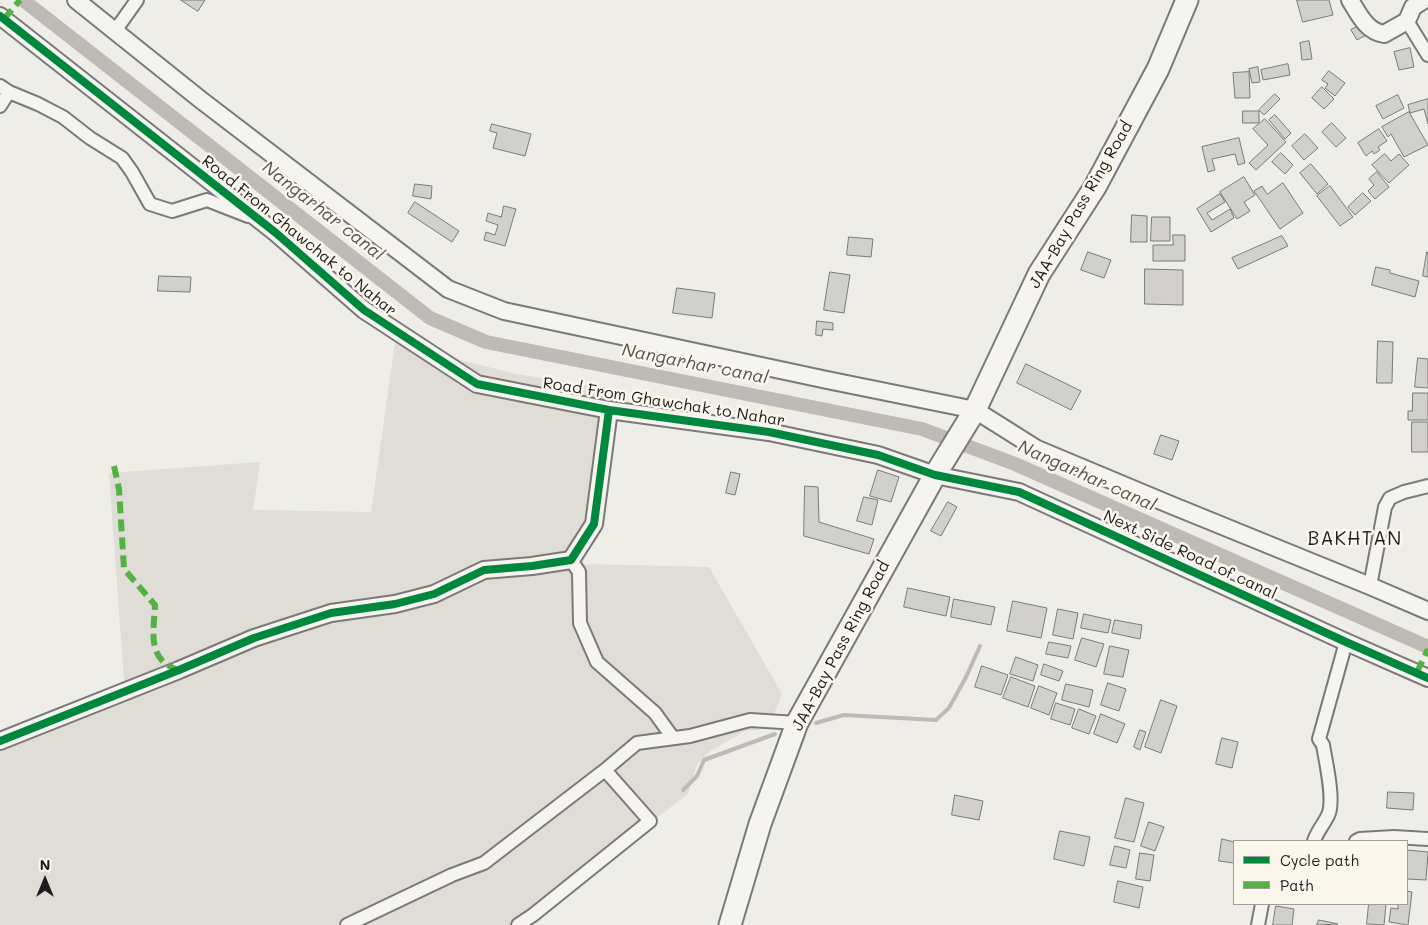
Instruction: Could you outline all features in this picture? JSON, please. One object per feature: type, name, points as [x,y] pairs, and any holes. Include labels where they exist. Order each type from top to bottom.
[{"type":"highway","name":"JAA-Bay Pass Ring Road","points":[[730,925],[760,824],[797,723],[940,468],[975,410],[1039,274],[1095,187],[1158,69],[1187,0]]},
{"type":"street","points":[[76,0],[209,106],[448,289],[504,312],[975,410],[1038,448],[1180,509],[1428,611]]},
{"type":"street","points":[[115,31],[137,0]]},
{"type":"street","points":[[1350,0],[1370,29],[1384,34],[1407,21],[1413,7],[1424,0]]},
{"type":"street","name":"Road From Ghawchak to Nahar","points":[[0,16],[276,233],[364,310],[477,384],[609,410],[769,432],[940,468]]},
{"type":"street","points":[[1407,21],[1428,55]]},
{"type":"street","points":[[0,106],[5,89],[63,116],[90,138],[122,158],[150,204],[172,211],[207,200],[259,220]]},
{"type":"street","points":[[0,741],[254,638],[330,613],[395,604],[434,594],[484,570],[532,566],[571,560],[594,524],[609,410]]},
{"type":"street","name":"Next Side Road of canal","points":[[940,468],[1019,492],[1428,678]]},
{"type":"street","points":[[1370,586],[1385,507],[1390,498],[1404,492],[1428,486]]},
{"type":"street","points":[[571,560],[579,572],[580,623],[597,662],[655,713],[673,738]]},
{"type":"street","points":[[1314,840],[1332,804],[1323,745],[1319,739],[1346,642]]},
{"type":"street","points":[[348,925],[452,875],[484,862],[638,743],[690,736],[750,720],[797,723]]},
{"type":"street","points":[[518,925],[650,821],[605,770]]},
{"type":"street","points":[[1358,840],[1394,837],[1428,839]]},
{"type":"street","points":[[1258,925],[1262,905]]},
{"type":"shaded area","points":[[398,321],[453,358],[516,374],[614,389],[583,564],[709,567],[782,694],[768,729],[745,731],[710,751],[697,764],[688,794],[516,925],[0,925],[0,741],[124,681],[109,473],[260,462],[253,510],[371,512]]},
{"type":"building","points":[[181,0],[205,0],[198,11]]},
{"type":"building","points":[[1297,0],[1329,0],[1333,15],[1303,22]]},
{"type":"building","points":[[1362,24],[1368,34],[1357,40],[1351,30]]},
{"type":"building","points":[[1309,41],[1312,59],[1302,60],[1300,43]]},
{"type":"building","points":[[1410,48],[1414,67],[1399,70],[1394,52]]},
{"type":"building","points":[[1288,64],[1290,75],[1263,80],[1261,70]]},
{"type":"building","points":[[1258,67],[1260,82],[1252,83],[1249,69]]},
{"type":"building","points":[[1329,71],[1345,83],[1335,96],[1325,88],[1328,84],[1322,80]]},
{"type":"building","points":[[1249,72],[1250,98],[1235,98],[1233,73]]},
{"type":"building","points":[[1322,87],[1334,99],[1324,109],[1312,98]]},
{"type":"building","points":[[1275,94],[1280,99],[1264,115],[1259,110]]},
{"type":"building","points":[[1398,95],[1404,108],[1383,119],[1376,106]]},
{"type":"building","points":[[1428,99],[1428,124],[1424,109],[1410,113],[1408,105]]},
{"type":"building","points":[[1243,111],[1259,111],[1259,123],[1243,123]]},
{"type":"building","points":[[1409,112],[1428,145],[1404,157],[1391,134],[1388,137],[1382,127]]},
{"type":"building","points":[[1275,115],[1291,133],[1285,139],[1269,120]]},
{"type":"building","points":[[1265,119],[1286,142],[1256,170],[1249,163],[1268,145],[1253,129]]},
{"type":"building","points":[[1332,123],[1346,138],[1336,147],[1322,132]]},
{"type":"building","points":[[492,124],[531,134],[525,156],[493,148],[497,133],[490,131]]},
{"type":"building","points":[[1379,129],[1387,141],[1378,147],[1380,150],[1374,154],[1372,151],[1366,156],[1358,143]]},
{"type":"building","points":[[1305,134],[1318,148],[1304,160],[1292,146]]},
{"type":"building","points":[[1239,138],[1245,163],[1238,165],[1235,154],[1212,159],[1215,170],[1208,172],[1202,147]]},
{"type":"building","points":[[1281,153],[1293,165],[1285,174],[1272,162]]},
{"type":"building","points":[[1385,154],[1391,161],[1399,154],[1409,165],[1389,183],[1372,165]]},
{"type":"building","points":[[1311,164],[1328,184],[1317,194],[1300,173]]},
{"type":"building","points":[[1377,172],[1389,187],[1375,199],[1368,191],[1374,185],[1369,179]]},
{"type":"building","points":[[1244,177],[1255,195],[1244,202],[1250,211],[1237,219],[1220,192]]},
{"type":"building","points":[[1283,183],[1303,213],[1280,229],[1254,191],[1262,186],[1267,194]]},
{"type":"building","points":[[415,184],[432,186],[431,199],[413,196]]},
{"type":"building","points":[[1330,186],[1353,217],[1340,226],[1317,196]]},
{"type":"building","points":[[1363,193],[1371,201],[1355,215],[1348,207]]},
{"type":"building","points":[[1220,194],[1225,202],[1207,213],[1212,220],[1230,209],[1234,218],[1211,232],[1197,209]]},
{"type":"building","points":[[415,202],[459,231],[452,242],[408,213]]},
{"type":"building","points":[[504,206],[516,209],[505,246],[484,240],[486,232],[495,235],[498,225],[486,221],[488,213],[501,217]]},
{"type":"building","points":[[1132,215],[1147,216],[1147,242],[1131,242]]},
{"type":"building","points":[[1152,217],[1170,217],[1170,241],[1151,241]]},
{"type":"building","points":[[1173,235],[1185,235],[1185,261],[1153,261],[1153,245],[1173,245]]},
{"type":"building","points":[[1282,236],[1288,246],[1238,269],[1232,258]]},
{"type":"building","points":[[849,237],[873,239],[871,257],[847,255]]},
{"type":"building","points":[[1088,252],[1111,260],[1104,278],[1081,270]]},
{"type":"building","points":[[1428,253],[1428,277],[1423,276]]},
{"type":"building","points":[[1376,267],[1419,281],[1415,297],[1372,285]]},
{"type":"building","points":[[1145,269],[1183,270],[1183,305],[1145,304]]},
{"type":"building","points":[[830,272],[850,275],[844,313],[824,310]]},
{"type":"building","points":[[159,276],[191,277],[190,292],[158,291]]},
{"type":"building","points":[[677,288],[715,293],[712,318],[673,313]]},
{"type":"building","points":[[817,321],[833,323],[833,330],[823,329],[822,336],[816,335]]},
{"type":"building","points":[[1378,341],[1393,342],[1392,383],[1377,383]]},
{"type":"building","points":[[1418,358],[1428,359],[1428,388],[1415,387]]},
{"type":"building","points":[[1026,364],[1081,391],[1071,410],[1017,383]]},
{"type":"building","points":[[1413,393],[1428,393],[1428,420],[1408,420],[1408,411],[1412,411]]},
{"type":"building","points":[[1412,422],[1428,422],[1428,452],[1412,452]]},
{"type":"building","points":[[1161,435],[1179,441],[1172,460],[1154,454]]},
{"type":"building","points":[[878,470],[899,477],[891,502],[870,496]]},
{"type":"building","points":[[731,472],[740,474],[735,495],[726,493]]},
{"type":"building","points":[[805,486],[818,487],[819,522],[874,539],[869,554],[804,536]]},
{"type":"building","points":[[864,497],[878,500],[872,525],[857,521]]},
{"type":"building","points":[[948,502],[957,507],[941,536],[931,531]]},
{"type":"building","points":[[908,588],[950,597],[946,616],[904,607]]},
{"type":"building","points":[[954,599],[995,607],[991,625],[951,617]]},
{"type":"building","points":[[1013,601],[1047,608],[1041,638],[1007,631]]},
{"type":"building","points":[[1058,609],[1078,613],[1073,639],[1053,635]]},
{"type":"building","points":[[1084,614],[1111,620],[1108,633],[1081,628]]},
{"type":"building","points":[[1115,620],[1142,625],[1140,639],[1112,633]]},
{"type":"building","points":[[1082,638],[1104,644],[1096,667],[1075,660]]},
{"type":"building","points":[[1049,642],[1071,646],[1068,658],[1046,654]]},
{"type":"building","points":[[1110,646],[1129,650],[1123,677],[1104,674]]},
{"type":"building","points":[[1016,657],[1038,665],[1033,681],[1010,674]]},
{"type":"building","points":[[1044,664],[1063,671],[1059,681],[1041,675]]},
{"type":"building","points":[[982,666],[1008,675],[1001,695],[975,687]]},
{"type":"building","points":[[1011,677],[1035,686],[1028,707],[1003,698]]},
{"type":"building","points":[[1108,683],[1126,689],[1119,711],[1101,705]]},
{"type":"building","points":[[1066,684],[1093,690],[1089,707],[1062,700]]},
{"type":"building","points":[[1039,686],[1057,693],[1049,715],[1031,708]]},
{"type":"building","points":[[1161,700],[1177,706],[1161,753],[1145,747]]},
{"type":"building","points":[[1056,703],[1075,709],[1070,725],[1051,719]]},
{"type":"building","points":[[1079,709],[1096,716],[1089,734],[1072,728]]},
{"type":"building","points":[[1101,714],[1125,724],[1117,743],[1094,734]]},
{"type":"building","points":[[1140,730],[1146,732],[1140,750],[1134,747]]},
{"type":"building","points":[[1222,738],[1238,742],[1232,768],[1216,764]]},
{"type":"building","points":[[1388,792],[1414,793],[1413,810],[1387,808]]},
{"type":"building","points":[[955,795],[983,801],[979,820],[952,815]]},
{"type":"building","points":[[1126,798],[1144,803],[1134,842],[1115,838]]},
{"type":"building","points":[[1149,822],[1164,827],[1155,851],[1141,846]]},
{"type":"building","points":[[1060,831],[1090,837],[1084,866],[1054,859]]},
{"type":"building","points":[[1222,839],[1233,842],[1233,863],[1219,861]]},
{"type":"building","points":[[1115,846],[1130,850],[1126,868],[1110,865]]},
{"type":"building","points":[[1408,850],[1428,852],[1426,880],[1408,879]]},
{"type":"building","points":[[1140,853],[1154,855],[1150,881],[1136,879]]},
{"type":"building","points":[[1118,881],[1143,887],[1139,908],[1114,902]]},
{"type":"building","points":[[1408,891],[1412,892],[1408,925],[1389,922],[1391,908],[1398,909],[1398,905],[1408,905]]},
{"type":"building","points":[[1369,905],[1386,905],[1384,925],[1367,924]]},
{"type":"building","points":[[1276,906],[1294,909],[1292,925],[1273,925]]},
{"type":"building","points":[[1319,920],[1338,924],[1317,925]]},
{"type":"waterway","name":"Nangarhar canal","points":[[23,0],[430,318],[486,342],[922,429],[1015,464],[1428,647]]},
{"type":"waterway","points":[[816,723],[844,715],[936,720],[949,708],[980,646]]},
{"type":"waterway","points":[[683,790],[697,776],[704,760],[775,734]]},
{"type":"marked path","points":[[4,19],[20,0]]},
{"type":"marked path","points":[[114,466],[119,489],[124,569],[155,605],[153,635],[156,652],[168,665],[178,670]]},
{"type":"marked path","points":[[1417,672],[1428,649]]},
{"type":"cycle path","points":[[0,16],[276,233],[364,310],[477,384],[609,410],[769,432],[878,455],[935,475],[1019,492],[1428,678]]},
{"type":"cycle path","points":[[0,741],[254,638],[331,613],[395,604],[434,594],[484,570],[532,566],[571,560],[594,524],[609,410]]},
{"type":"district","name":"BAKHTAN","points":[[1355,539]]}]
